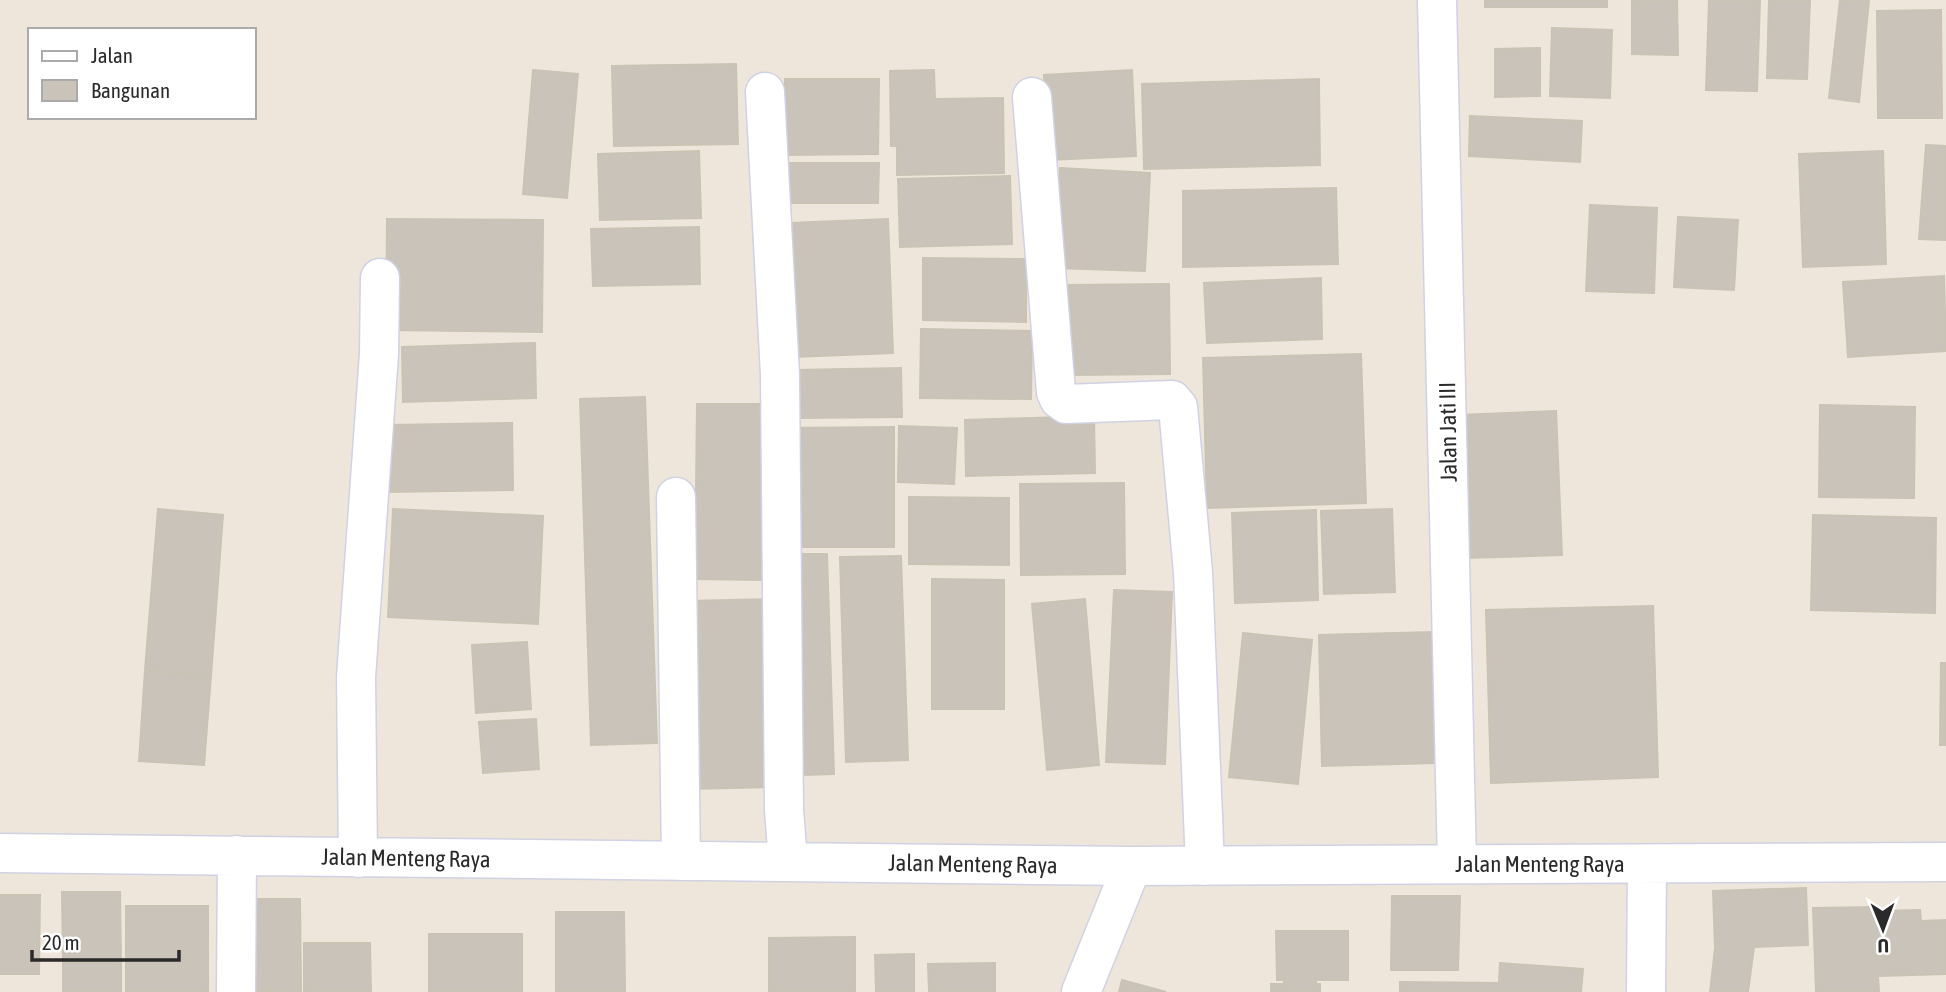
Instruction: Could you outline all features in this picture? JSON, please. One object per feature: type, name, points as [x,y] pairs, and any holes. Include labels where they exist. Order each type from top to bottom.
[{"type":"street","name":"Jalan Jati III","points":[[1437,0],[1457,864]]},
{"type":"street","points":[[765,92],[780,375],[785,810],[788,862]]},
{"type":"street","points":[[1032,97],[1056,392],[1059,399],[1066,404],[1172,400],[1178,407],[1194,598],[1205,866]]},
{"type":"street","points":[[358,858],[356,677],[379,354],[380,278]]},
{"type":"street","points":[[676,497],[681,861]]},
{"type":"street","name":"Jalan Menteng Raya","points":[[0,853],[1132,866],[1946,862]]},
{"type":"street","points":[[236,992],[237,855]]},
{"type":"street","points":[[1646,992],[1647,863]]},
{"type":"street","points":[[1082,992],[1132,866]]},
{"type":"building","points":[[1485,0],[1607,0],[1607,7],[1485,7]]},
{"type":"building","points":[[1632,0],[1677,0],[1678,55],[1632,54]]},
{"type":"building","points":[[1709,0],[1760,0],[1757,91],[1706,90]]},
{"type":"building","points":[[1769,0],[1810,0],[1807,79],[1767,78]]},
{"type":"building","points":[[1840,0],[1869,0],[1859,102],[1829,98]]},
{"type":"building","points":[[1941,10],[1942,118],[1878,118],[1877,11]]},
{"type":"building","points":[[1552,28],[1612,30],[1610,98],[1550,96]]},
{"type":"building","points":[[1540,48],[1540,96],[1495,97],[1495,49]]},
{"type":"building","points":[[736,64],[738,144],[614,146],[612,66]]},
{"type":"building","points":[[533,70],[578,74],[567,198],[523,194]]},
{"type":"building","points":[[934,70],[935,99],[1003,98],[1004,173],[897,175],[897,146],[891,146],[890,71]]},
{"type":"building","points":[[1132,70],[1136,156],[1048,160],[1044,75]]},
{"type":"building","points":[[785,79],[879,79],[878,154],[784,155]]},
{"type":"building","points":[[1319,79],[1320,165],[1144,169],[1142,84]]},
{"type":"building","points":[[1470,116],[1582,121],[1580,162],[1469,156]]},
{"type":"building","points":[[1926,145],[1946,146],[1946,240],[1919,239]]},
{"type":"building","points":[[699,151],[701,218],[600,220],[598,154]]},
{"type":"building","points":[[1883,151],[1886,264],[1803,267],[1799,154]]},
{"type":"building","points":[[784,163],[879,163],[878,203],[784,203]]},
{"type":"building","points":[[1060,168],[1150,173],[1145,271],[1055,268]]},
{"type":"building","points":[[1010,176],[1012,244],[900,247],[898,179]]},
{"type":"building","points":[[1336,188],[1338,264],[1183,267],[1183,191]]},
{"type":"building","points":[[1590,205],[1657,208],[1654,293],[1586,291]]},
{"type":"building","points":[[1678,217],[1738,220],[1734,290],[1674,287]]},
{"type":"building","points":[[387,219],[543,220],[542,332],[386,330]]},
{"type":"building","points":[[888,219],[893,353],[794,357],[789,223]]},
{"type":"building","points":[[699,227],[700,284],[593,286],[591,229]]},
{"type":"building","points":[[923,258],[1026,259],[1026,322],[923,320]]},
{"type":"building","points":[[1944,276],[1946,351],[1848,357],[1843,282]]},
{"type":"building","points":[[1321,278],[1322,339],[1207,343],[1204,283]]},
{"type":"building","points":[[1169,284],[1170,374],[1070,375],[1068,285]]},
{"type":"building","points":[[921,329],[1032,331],[1031,399],[920,398]]},
{"type":"building","points":[[535,343],[536,398],[403,402],[402,347]]},
{"type":"building","points":[[1361,354],[1366,503],[1207,508],[1203,358]]},
{"type":"building","points":[[901,368],[902,417],[795,418],[794,370]]},
{"type":"building","points":[[645,397],[657,743],[591,745],[580,399]]},
{"type":"building","points":[[697,404],[771,404],[769,580],[695,579]]},
{"type":"building","points":[[1820,405],[1915,407],[1914,498],[1819,497]]},
{"type":"building","points":[[1556,411],[1562,555],[1466,558],[1460,415]]},
{"type":"building","points":[[1094,416],[1095,473],[966,476],[965,420]]},
{"type":"building","points":[[512,423],[513,490],[389,492],[388,425]]},
{"type":"building","points":[[899,426],[957,428],[954,484],[898,482]]},
{"type":"building","points":[[894,427],[894,547],[787,547],[788,428]]},
{"type":"building","points":[[1124,483],[1125,574],[1021,575],[1020,484]]},
{"type":"building","points":[[909,497],[1009,498],[1009,565],[909,564]]},
{"type":"building","points":[[158,509],[223,515],[211,676],[145,670]]},
{"type":"building","points":[[393,509],[543,516],[538,624],[388,617]]},
{"type":"building","points":[[1392,509],[1395,592],[1324,594],[1321,511]]},
{"type":"building","points":[[1316,510],[1318,600],[1235,603],[1232,513]]},
{"type":"building","points":[[1813,515],[1936,518],[1935,613],[1811,610]]},
{"type":"building","points":[[794,554],[827,554],[834,774],[801,775]]},
{"type":"building","points":[[901,556],[908,760],[846,762],[840,557]]},
{"type":"building","points":[[932,579],[1004,580],[1004,709],[932,709]]},
{"type":"building","points":[[1114,590],[1172,592],[1165,764],[1106,762]]},
{"type":"building","points":[[770,599],[774,787],[689,789],[684,601]]},
{"type":"building","points":[[1085,599],[1099,765],[1047,770],[1032,604]]},
{"type":"building","points":[[1653,606],[1658,777],[1491,783],[1486,610]]},
{"type":"building","points":[[1434,632],[1437,763],[1322,766],[1319,635]]},
{"type":"building","points":[[1243,633],[1312,640],[1298,784],[1229,777]]},
{"type":"building","points":[[527,642],[531,709],[476,713],[472,645]]},
{"type":"building","points":[[1941,663],[1946,663],[1946,745],[1940,745]]},
{"type":"building","points":[[145,670],[211,676],[204,765],[139,761]]},
{"type":"building","points":[[536,719],[539,769],[483,773],[479,722]]},
{"type":"building","points":[[1806,888],[1808,945],[1754,947],[1748,992],[1710,992],[1715,948],[1713,891]]},
{"type":"building","points":[[62,892],[120,892],[121,962],[63,963]]},
{"type":"building","points":[[0,895],[40,895],[39,974],[0,974]]},
{"type":"building","points":[[1392,896],[1460,896],[1458,970],[1391,970]]},
{"type":"building","points":[[242,899],[300,899],[301,992],[243,992]]},
{"type":"building","points":[[126,906],[208,906],[208,992],[126,992]]},
{"type":"building","points":[[1876,907],[1876,911],[1920,910],[1921,921],[1946,920],[1946,974],[1878,976],[1879,992],[1816,992],[1813,908]]},
{"type":"building","points":[[556,912],[624,912],[625,992],[556,992]]},
{"type":"building","points":[[1276,931],[1348,931],[1348,980],[1316,980],[1316,984],[1320,984],[1320,992],[1271,992],[1271,984],[1284,984],[1284,980],[1277,980]]},
{"type":"building","points":[[429,934],[522,934],[522,992],[429,992]]},
{"type":"building","points":[[855,937],[855,992],[769,992],[769,938]]},
{"type":"building","points":[[304,943],[370,943],[371,992],[304,992]]},
{"type":"building","points":[[914,954],[914,992],[876,992],[875,955]]},
{"type":"building","points":[[121,962],[121,992],[63,992],[63,963]]},
{"type":"building","points":[[995,963],[995,992],[929,992],[928,964]]},
{"type":"building","points":[[1500,963],[1583,969],[1581,992],[1400,992],[1400,982],[1499,983]]},
{"type":"building","points":[[1122,980],[1166,992],[1119,992]]}]
